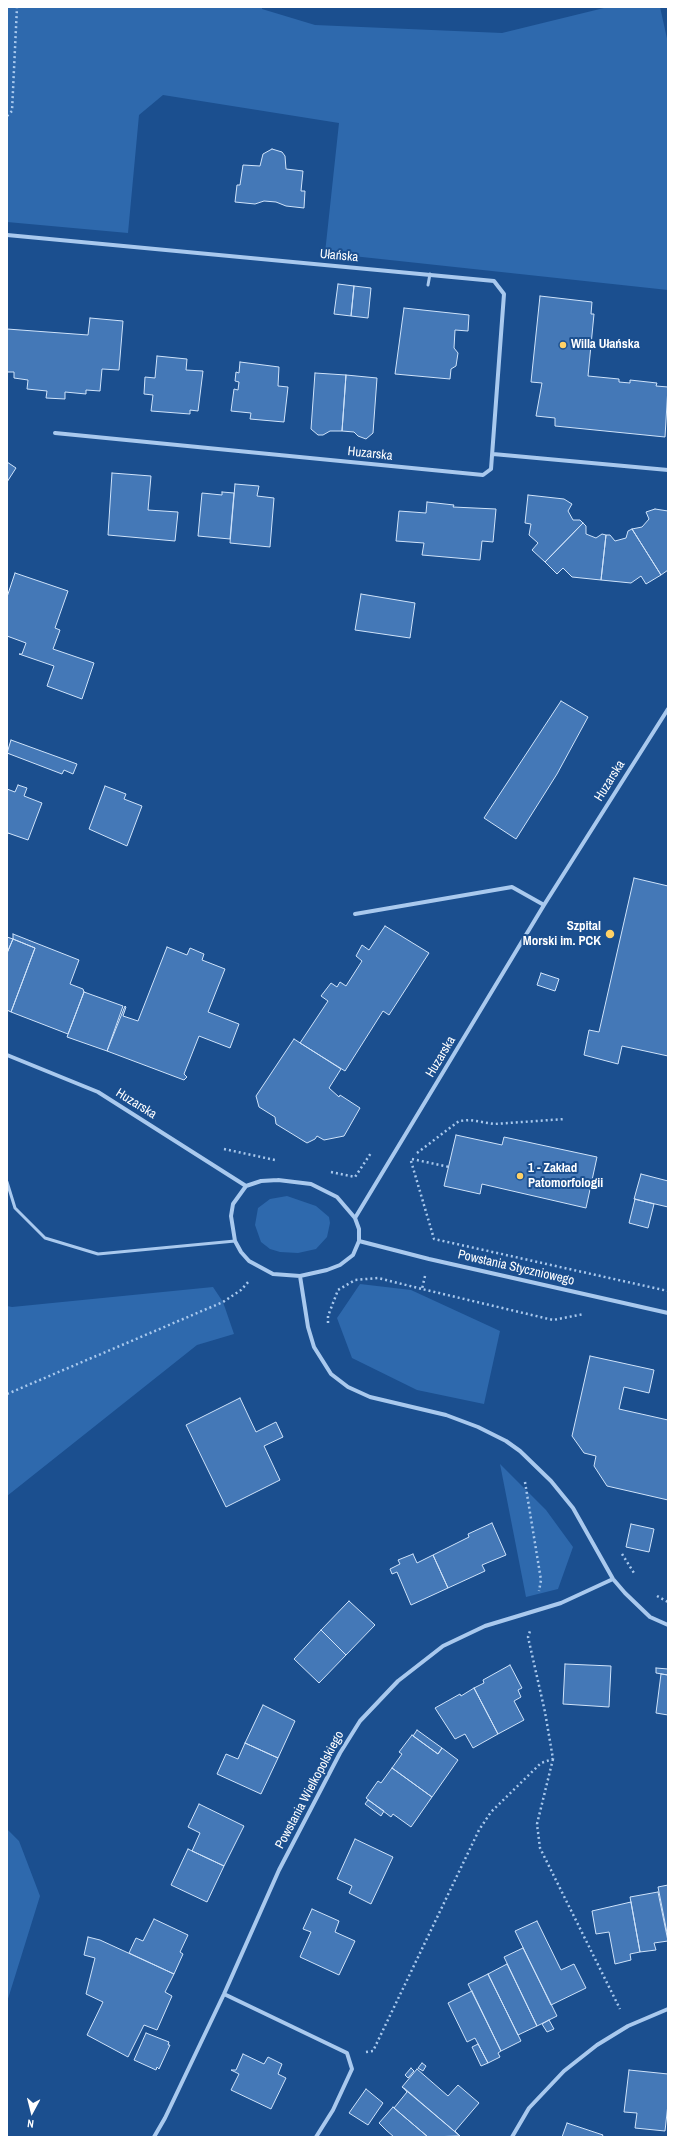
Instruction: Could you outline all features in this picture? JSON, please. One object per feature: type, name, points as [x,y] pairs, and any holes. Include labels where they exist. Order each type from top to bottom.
[{"type":"street","name":"Ułańska","points":[[7,234],[494,281],[504,294],[493,454]]},
{"type":"street","name":"Huzarska","points":[[55,433],[483,475],[491,469],[493,454]]},
{"type":"street","points":[[493,454],[668,470]]},
{"type":"street","name":"Huzarska","points":[[355,1218],[544,905],[668,709]]},
{"type":"street","points":[[355,914],[512,886],[544,905]]},
{"type":"street","name":"Huzarska","points":[[7,1055],[98,1092],[246,1186]]},
{"type":"street","points":[[278,1180],[311,1184],[337,1197],[355,1218],[360,1241],[353,1255],[340,1265],[314,1274],[300,1276],[273,1274],[260,1268],[241,1252],[235,1242],[231,1216],[233,1204],[246,1186],[261,1181],[278,1180]]},
{"type":"street","name":"Powstania Styczniowego","points":[[360,1241],[429,1259],[668,1313]]},
{"type":"street","points":[[300,1276],[308,1327],[314,1347],[331,1374],[348,1387],[370,1397],[446,1415],[478,1427],[520,1451],[551,1482],[573,1508],[613,1579],[638,1608],[650,1617],[668,1625]]},
{"type":"street","name":"Powstania Wielkopolskiego","points":[[154,2137],[165,2118],[224,1994],[279,1870],[340,1753],[360,1721],[398,1681],[443,1646],[485,1626],[536,1609],[561,1603],[613,1579]]},
{"type":"street","points":[[224,1994],[348,2053],[352,2069],[333,2110],[316,2137]]},
{"type":"street","points":[[512,2137],[529,2108],[564,2071],[597,2045],[628,2026],[668,2009]]},
{"type":"lane","points":[[428,285],[430,274]]},
{"type":"lane","points":[[7,1182],[14,1208],[45,1238],[98,1254],[235,1242]]},
{"type":"path","points":[[7,116],[12,111],[17,7]]},
{"type":"path","points":[[410,1159],[460,1121],[470,1120],[494,1124],[565,1119]]},
{"type":"path","points":[[326,1171],[355,1177],[375,1146]]},
{"type":"path","points":[[219,1147],[281,1162]]},
{"type":"path","points":[[410,1159],[449,1167]]},
{"type":"path","points":[[410,1159],[434,1239],[422,1289],[553,1320],[589,1313]]},
{"type":"path","points":[[434,1239],[668,1291]]},
{"type":"path","points":[[7,1394],[223,1302],[242,1290],[260,1268]]},
{"type":"path","points":[[520,1451],[541,1580],[536,1609],[528,1637],[545,1712],[553,1759],[537,1824],[540,1848],[628,2026]]},
{"type":"path","points":[[348,2053],[373,2051],[479,1830],[491,1812],[541,1763],[553,1759]]},
{"type":"shaded area","points":[[7,7],[262,7],[262,9],[315,25],[502,33],[608,7],[660,7],[668,43],[668,290],[325,253],[339,123],[163,95],[139,115],[128,233],[7,222]]},
{"type":"shaded area","points":[[287,1196],[316,1206],[329,1217],[330,1223],[327,1237],[316,1249],[298,1253],[280,1252],[270,1249],[261,1242],[255,1225],[258,1208],[270,1199]]},
{"type":"shaded area","points":[[360,1284],[411,1290],[500,1331],[484,1404],[417,1390],[352,1358],[337,1318]]},
{"type":"shaded area","points":[[213,1287],[223,1302],[234,1334],[197,1345],[7,1496],[7,1306],[12,1307]]},
{"type":"shaded area","points":[[500,1464],[546,1510],[573,1547],[558,1589],[526,1597]]},
{"type":"shaded area","points":[[7,1829],[19,1841],[40,1896],[7,2002]]},
{"type":"building","points":[[272,149],[282,152],[285,156],[286,169],[303,171],[301,191],[305,191],[304,208],[286,206],[276,202],[264,201],[255,204],[235,202],[237,185],[240,185],[243,165],[260,166],[263,154]]},
{"type":"building","points":[[338,284],[354,286],[351,316],[334,314]]},
{"type":"building","points":[[354,286],[371,288],[368,318],[351,316]]},
{"type":"building","name":"Willa Ułańska","points":[[540,296],[592,302],[591,314],[594,314],[588,376],[619,379],[619,382],[630,383],[630,380],[657,383],[656,386],[668,387],[665,437],[555,426],[555,418],[536,416],[542,383],[531,382]]},
{"type":"building","points":[[404,308],[469,315],[468,331],[455,330],[454,348],[458,353],[456,366],[451,369],[450,379],[395,374]]},
{"type":"building","points":[[90,318],[123,321],[119,370],[102,369],[100,391],[86,390],[86,394],[65,392],[65,399],[46,398],[47,391],[27,389],[28,380],[14,378],[14,372],[7,372],[7,329],[88,335]]},
{"type":"building","points":[[157,356],[187,359],[186,370],[203,371],[198,411],[190,410],[190,414],[151,411],[153,395],[144,394],[145,377],[155,378]]},
{"type":"building","points":[[240,362],[279,367],[278,386],[288,387],[284,422],[250,419],[251,413],[231,411],[234,389],[238,390],[239,382],[235,381],[236,372],[239,373]]},
{"type":"building","points":[[315,373],[346,375],[342,431],[330,431],[323,435],[318,435],[311,429]]},
{"type":"building","points":[[346,375],[377,378],[373,433],[366,439],[358,436],[354,432],[342,431]]},
{"type":"building","points":[[7,462],[16,468],[7,482]]},
{"type":"building","points":[[112,473],[151,476],[148,510],[178,512],[175,541],[108,535]]},
{"type":"building","points":[[235,484],[259,486],[257,496],[274,498],[270,547],[230,543]]},
{"type":"building","points":[[222,492],[234,493],[230,539],[198,536],[202,493],[222,495]]},
{"type":"building","points":[[528,495],[564,499],[572,504],[568,511],[573,520],[580,520],[583,523],[545,562],[532,550],[538,543],[529,535],[531,524],[525,523]]},
{"type":"building","points":[[427,502],[454,505],[453,507],[496,509],[493,542],[482,541],[480,560],[422,555],[424,543],[396,541],[399,511],[426,513]]},
{"type":"building","points":[[655,509],[668,511],[668,570],[661,575],[632,529],[642,527],[649,519],[646,512]]},
{"type":"building","points":[[583,523],[586,526],[586,534],[596,538],[602,534],[606,535],[601,580],[572,577],[563,568],[557,574],[545,562]]},
{"type":"building","points":[[632,529],[661,575],[646,584],[641,576],[631,583],[601,580],[606,535],[610,535],[615,541],[626,538],[628,531]]},
{"type":"building","points":[[15,573],[68,591],[55,628],[60,630],[53,649],[94,663],[82,699],[47,686],[54,666],[19,654],[22,654],[26,643],[7,636],[7,597]]},
{"type":"building","points":[[361,594],[415,603],[410,638],[355,630]]},
{"type":"building","points":[[561,701],[588,717],[557,774],[516,839],[484,818]]},
{"type":"building","points":[[11,740],[77,764],[73,774],[64,770],[62,774],[7,753]]},
{"type":"building","points":[[18,785],[27,788],[24,796],[42,803],[28,840],[8,833],[7,836],[7,789],[15,792]]},
{"type":"building","points":[[105,786],[126,794],[124,799],[142,806],[127,846],[89,829]]},
{"type":"building","points":[[634,878],[668,886],[668,1056],[622,1046],[618,1064],[584,1055],[589,1030],[599,1032]]},
{"type":"building","points":[[385,926],[429,953],[389,1015],[383,1011],[345,1071],[300,1043],[328,1001],[321,996],[331,983],[337,987],[340,982],[346,986],[362,961],[356,956],[362,945],[369,950]]},
{"type":"building","points":[[13,934],[79,960],[70,984],[83,989],[84,992],[68,1034],[11,1012],[35,948],[13,939]]},
{"type":"building","points":[[7,937],[13,939],[7,953]]},
{"type":"building","points":[[13,939],[35,948],[11,1012],[7,1010],[7,953]]},
{"type":"building","points":[[167,947],[187,955],[190,948],[204,954],[202,960],[225,969],[208,1012],[239,1024],[230,1048],[199,1036],[184,1074],[187,1077],[184,1080],[107,1051],[125,1006],[123,1016],[138,1021]]},
{"type":"building","points":[[541,973],[559,979],[555,991],[537,985]]},
{"type":"building","points":[[84,992],[123,1006],[107,1051],[67,1037]]},
{"type":"building","points":[[294,1039],[341,1069],[329,1088],[339,1097],[340,1095],[360,1108],[344,1136],[324,1140],[317,1136],[315,1139],[307,1143],[276,1124],[275,1117],[259,1107],[256,1096]]},
{"type":"building","name":"1 - Zakład Patomorfologii","points":[[456,1135],[502,1145],[504,1137],[597,1157],[586,1208],[482,1184],[480,1194],[444,1186]]},
{"type":"building","points":[[641,1174],[668,1181],[668,1207],[634,1199]]},
{"type":"building","points":[[635,1199],[654,1204],[648,1228],[629,1223]]},
{"type":"building","points":[[590,1356],[654,1370],[649,1393],[624,1387],[619,1409],[668,1420],[668,1500],[607,1486],[594,1466],[596,1456],[584,1453],[572,1436]]},
{"type":"building","points":[[240,1398],[256,1432],[276,1422],[283,1437],[264,1446],[280,1480],[226,1507],[186,1425]]},
{"type":"building","points":[[492,1523],[506,1555],[482,1565],[485,1571],[448,1588],[433,1555],[469,1537],[468,1534]]},
{"type":"building","points":[[631,1524],[654,1529],[649,1552],[626,1547]]},
{"type":"building","points":[[413,1554],[417,1563],[433,1555],[448,1588],[411,1605],[397,1572],[392,1574],[390,1569],[400,1564],[398,1560]]},
{"type":"building","points":[[349,1601],[375,1625],[346,1655],[321,1630]]},
{"type":"building","points":[[321,1630],[346,1655],[319,1683],[294,1659]]},
{"type":"building","points":[[565,1664],[611,1666],[609,1707],[563,1704]]},
{"type":"building","points":[[510,1665],[522,1688],[518,1690],[521,1697],[514,1701],[524,1720],[498,1734],[474,1688],[484,1683],[483,1680]]},
{"type":"building","points":[[656,1668],[668,1669],[668,1675],[656,1673]]},
{"type":"building","points":[[661,1674],[668,1675],[668,1715],[656,1713]]},
{"type":"building","points":[[474,1688],[498,1734],[473,1748],[465,1734],[455,1739],[435,1708]]},
{"type":"building","points":[[263,1705],[295,1721],[278,1758],[245,1743]]},
{"type":"building","points":[[417,1730],[442,1748],[438,1754],[413,1736]]},
{"type":"building","points":[[412,1735],[438,1754],[442,1748],[458,1760],[432,1797],[392,1768],[402,1754],[399,1752]]},
{"type":"building","points":[[245,1743],[278,1758],[261,1794],[217,1774],[226,1754],[238,1759]]},
{"type":"building","points":[[392,1768],[432,1797],[411,1827],[393,1814],[391,1817],[366,1798],[378,1781],[381,1783]]},
{"type":"building","points":[[368,1800],[384,1811],[381,1816],[365,1804]]},
{"type":"building","points":[[199,1804],[244,1826],[224,1866],[192,1851],[200,1833],[188,1827]]},
{"type":"building","points":[[355,1839],[393,1857],[371,1904],[349,1893],[352,1886],[337,1879]]},
{"type":"building","points":[[188,1849],[224,1866],[207,1902],[171,1885]]},
{"type":"building","points":[[668,1885],[668,1938],[658,1887]]},
{"type":"building","points":[[658,1892],[668,1941],[654,1943],[656,1950],[640,1952],[630,1897]]},
{"type":"building","points":[[631,1902],[640,1952],[630,1954],[631,1960],[615,1964],[609,1932],[596,1934],[592,1911]]},
{"type":"building","points":[[312,1909],[339,1921],[335,1932],[355,1941],[339,1975],[300,1957],[311,1932],[303,1929]]},
{"type":"building","points":[[154,1919],[188,1935],[180,1952],[183,1954],[174,1974],[129,1953],[136,1938],[143,1941]]},
{"type":"building","points":[[537,1921],[561,1970],[574,1964],[586,1988],[551,2005],[515,1931]]},
{"type":"building","points":[[88,1937],[100,1940],[174,1974],[165,1992],[172,1996],[157,2030],[144,2025],[128,2057],[87,2035],[103,2002],[86,1994],[95,1958],[84,1955]]},
{"type":"building","points":[[523,1948],[557,2016],[537,2026],[504,1957]]},
{"type":"building","points":[[507,1964],[537,2026],[518,2035],[488,1974]]},
{"type":"building","points":[[488,1974],[521,2041],[501,2051],[468,1984]]},
{"type":"building","points":[[472,1991],[501,2051],[498,2053],[500,2057],[488,2063],[475,2038],[467,2042],[448,2003]]},
{"type":"building","points":[[549,2020],[554,2029],[547,2032],[542,2024]]},
{"type":"building","points":[[146,2033],[169,2042],[168,2045],[170,2045],[159,2069],[157,2067],[156,2070],[134,2060]]},
{"type":"building","points":[[478,2044],[488,2063],[481,2066],[472,2047]]},
{"type":"building","points":[[243,2054],[264,2064],[268,2057],[282,2064],[278,2074],[286,2078],[271,2109],[231,2090],[239,2074],[231,2070],[236,2070]]},
{"type":"building","points":[[422,2063],[426,2066],[423,2071],[418,2068]]},
{"type":"building","points":[[411,2068],[414,2071],[408,2078],[405,2075]]},
{"type":"building","points":[[417,2069],[448,2096],[458,2085],[479,2103],[455,2131],[460,2136],[402,2087]]},
{"type":"building","points":[[629,2070],[668,2074],[668,2104],[665,2131],[635,2128],[637,2113],[624,2112]]},
{"type":"building","points":[[404,2088],[460,2136],[428,2137],[394,2108],[407,2092]]},
{"type":"building","points":[[366,2089],[383,2103],[368,2125],[349,2113]]},
{"type":"building","points":[[393,2107],[428,2137],[394,2137],[379,2123]]},
{"type":"building","points":[[567,2123],[603,2135],[602,2137],[562,2137]]},
{"type":"place","name":"Willa Ułańska","points":[[563,345]]},
{"type":"place","name":"Szpital Morski im. PCK","points":[[610,934]]},
{"type":"place","name":"1 - Zakład Patomorfologii","points":[[520,1176]]}]
